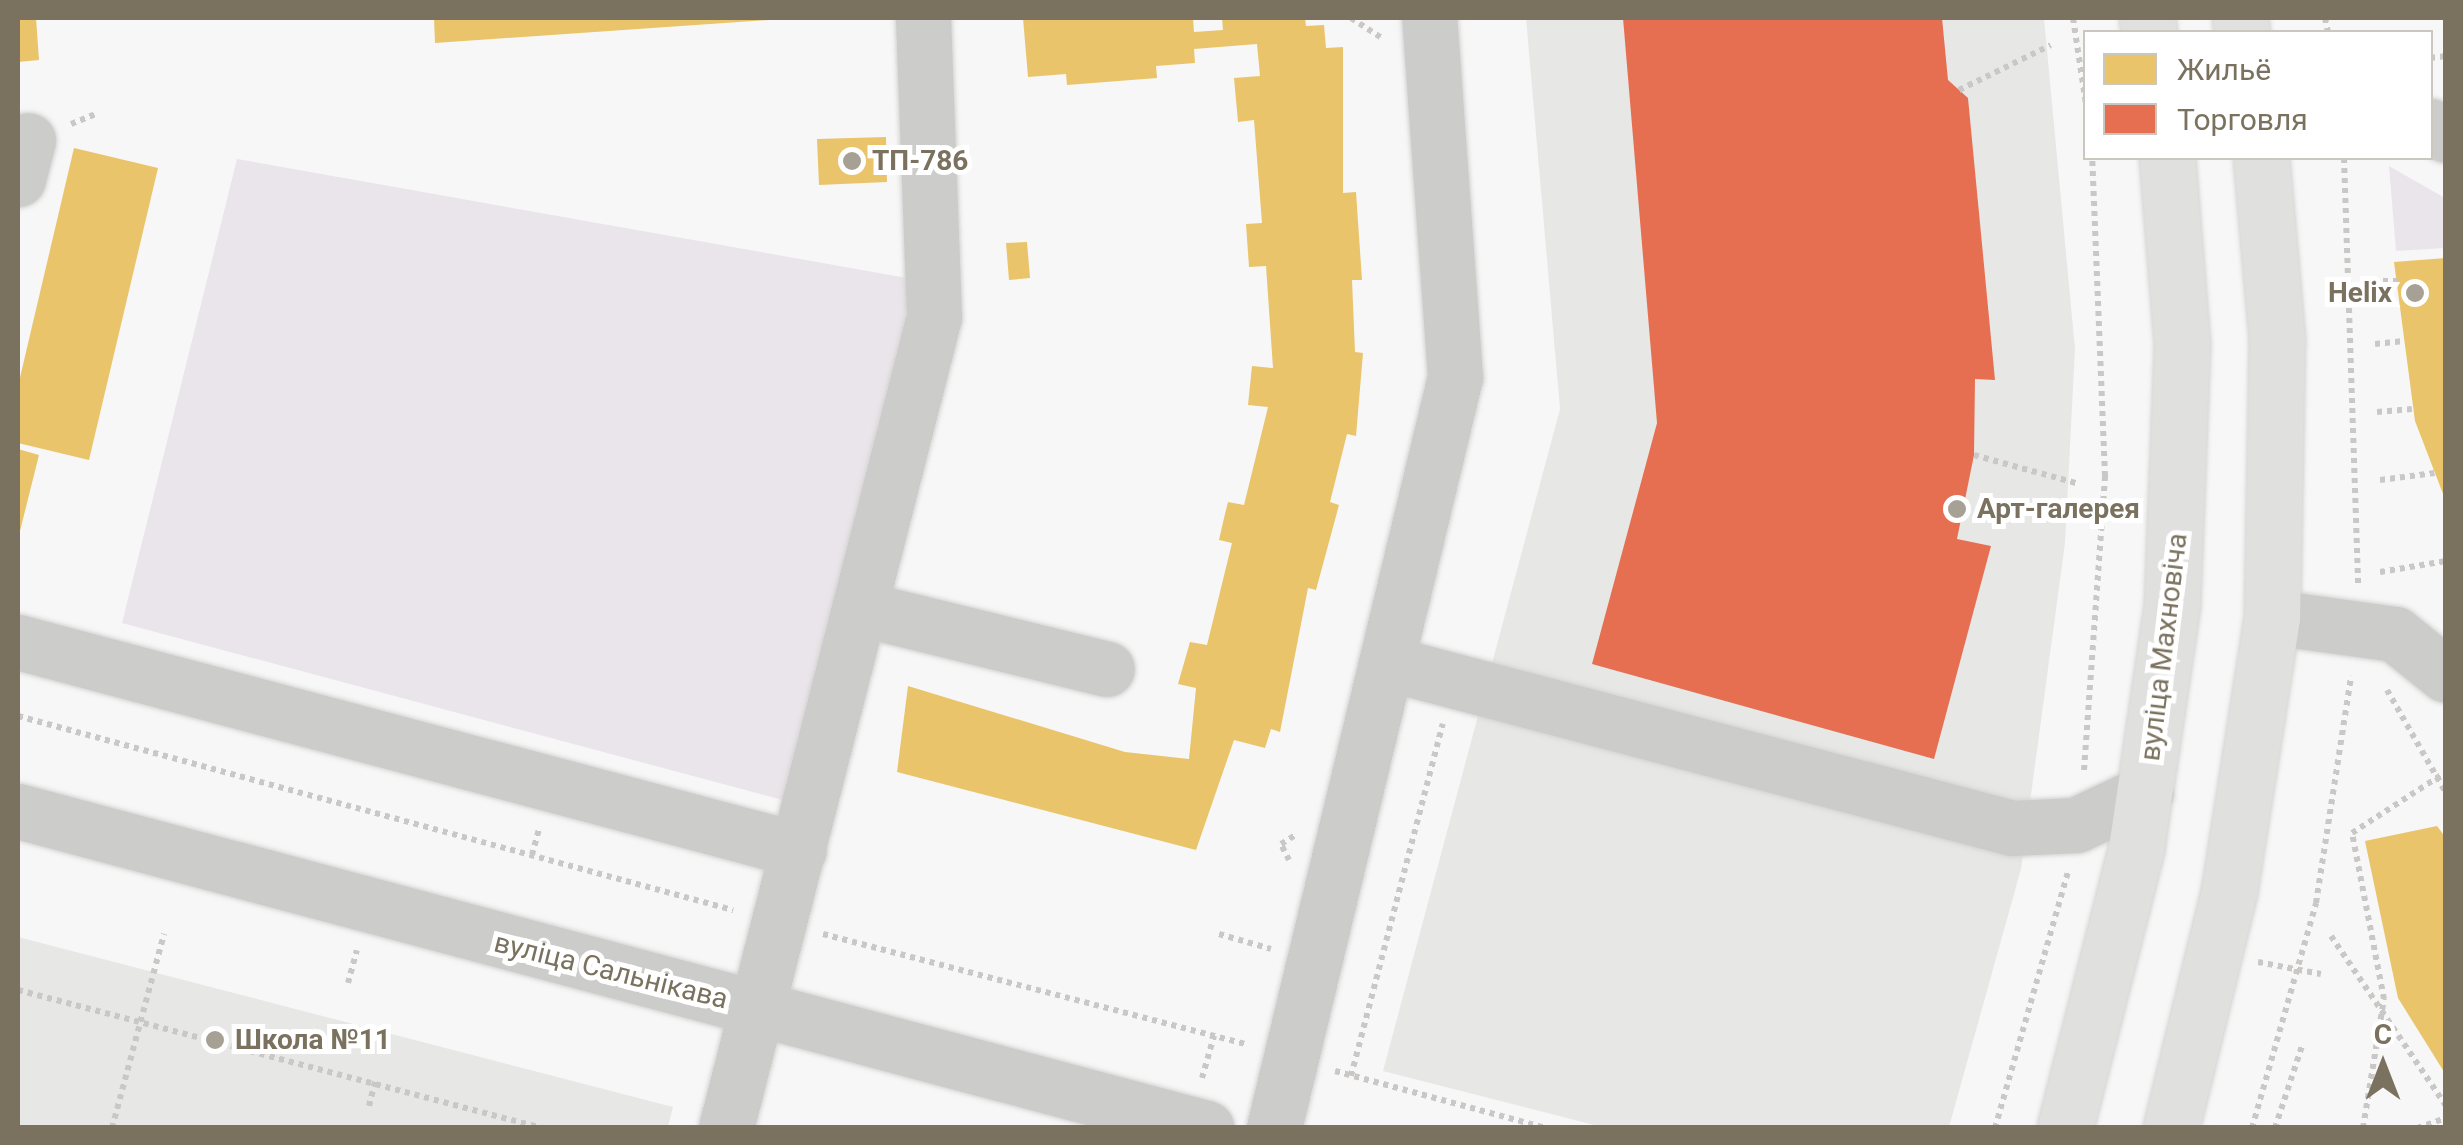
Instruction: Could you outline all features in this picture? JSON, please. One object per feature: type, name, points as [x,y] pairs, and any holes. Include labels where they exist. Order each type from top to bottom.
[{"type":"main road","name":"вуліца Махновіча","points":[[2064,1128],[2146,792],[2181,490],[2182,344],[2167,160]]},
{"type":"main road","points":[[2171,1128],[2216,954],[2272,617],[2278,394],[2260,160]]},
{"type":"street","points":[[726,1128],[863,610],[936,289],[923,18]]},
{"type":"street","points":[[1274,1128],[1391,664],[1455,377],[1408,30]]},
{"type":"street","points":[[863,610],[1107,669]]},
{"type":"street","points":[[2272,617],[2395,634],[2446,674]]},
{"type":"street","points":[[18,642],[799,850]]},
{"type":"street","points":[[1391,664],[1998,825],[2076,824],[2146,792]]},
{"type":"street","name":"вуліца Сальнікава","points":[[18,811],[1206,1128]]},
{"type":"path","points":[[1351,18],[1408,30]]},
{"type":"path","points":[[2073,18],[2083,84]]},
{"type":"path","points":[[1959,90],[2051,45]]},
{"type":"path","points":[[1995,1128],[2052,941],[2076,824],[2105,476],[2092,160]]},
{"type":"path","points":[[2373,281],[2397,281]]},
{"type":"path","points":[[2375,344],[2404,342]]},
{"type":"path","points":[[2378,412],[2412,409]]},
{"type":"path","points":[[1974,455],[2076,483]]},
{"type":"path","points":[[2380,480],[2435,474]]},
{"type":"path","points":[[2380,572],[2446,561]]},
{"type":"path","points":[[1351,1076],[1455,680]]},
{"type":"path","points":[[2382,682],[2446,793]]},
{"type":"path","points":[[2363,1128],[2384,1014],[2352,833],[2446,772]]},
{"type":"path","points":[[112,1128],[164,934]]},
{"type":"path","points":[[1219,934],[1280,951]]},
{"type":"path","points":[[2331,936],[2446,1106]]},
{"type":"path","points":[[2216,954],[2321,974]]},
{"type":"path","points":[[18,990],[542,1128]]},
{"type":"path","points":[[2276,1128],[2302,1046]]},
{"type":"path","points":[[369,1106],[375,1082]]},
{"type":"path","points":[[2418,1128],[2446,1118]]},
{"type":"shaded area","points":[[1526,18],[2044,18],[2075,349],[2065,543],[2021,869],[1949,1127],[1602,1127],[1383,1071],[1560,409]]},
{"type":"shaded area","points":[[237,159],[907,278],[906,317],[790,802],[122,623]]},
{"type":"shaded area","points":[[2389,166],[2445,198],[2445,248],[2396,251]]},
{"type":"shaded area","name":"Школа №11","points":[[18,937],[673,1107],[668,1127],[18,1127]]},
{"type":"building: Жильё","points":[[18,18],[36,18],[39,60],[18,62]]},
{"type":"building: Жильё","points":[[434,18],[769,18],[769,20],[435,43]]},
{"type":"building: Жильё","points":[[1023,18],[1193,18],[1194,32],[1223,30],[1222,18],[1305,18],[1306,26],[1324,25],[1326,48],[1343,47],[1343,193],[1356,192],[1362,280],[1352,280],[1355,352],[1363,353],[1356,436],[1347,434],[1330,502],[1339,505],[1316,590],[1308,588],[1280,732],[1271,729],[1265,748],[1234,740],[1196,850],[897,772],[908,686],[1125,752],[1189,759],[1196,688],[1178,684],[1190,642],[1207,645],[1232,543],[1219,540],[1228,502],[1244,505],[1268,407],[1248,405],[1252,366],[1273,368],[1266,266],[1249,267],[1246,224],[1262,223],[1254,120],[1238,122],[1234,78],[1260,76],[1257,44],[1194,49],[1195,63],[1156,66],[1157,78],[1067,85],[1066,74],[1028,77]]},
{"type":"building: Жильё","name":"ТП-786","points":[[886,137],[887,182],[819,185],[817,139]]},
{"type":"building: Жильё","points":[[74,148],[158,168],[89,460],[18,443],[18,386]]},
{"type":"building: Жильё","points":[[1027,242],[1030,278],[1009,280],[1006,243]]},
{"type":"building: Жильё","points":[[2446,258],[2445,499],[2415,421],[2394,262]]},
{"type":"building: Жильё","points":[[18,449],[39,455],[19,535],[18,535]]},
{"type":"building: Жильё","points":[[2437,826],[2446,838],[2446,1075],[2398,998],[2365,841]]},
{"type":"building: Торговля","points":[[1623,18],[1942,18],[1948,80],[1968,98],[1995,380],[1975,379],[1974,455],[1957,539],[1991,546],[1934,759],[1592,664],[1657,423]]},
{"type":"place","name":"ТП-786","points":[[852,161]]},
{"type":"place","name":"Helix","points":[[2415,293]]},
{"type":"place","name":"Арт-галерея","points":[[1957,509]]},
{"type":"place","name":"Школа №11","points":[[215,1040]]}]
